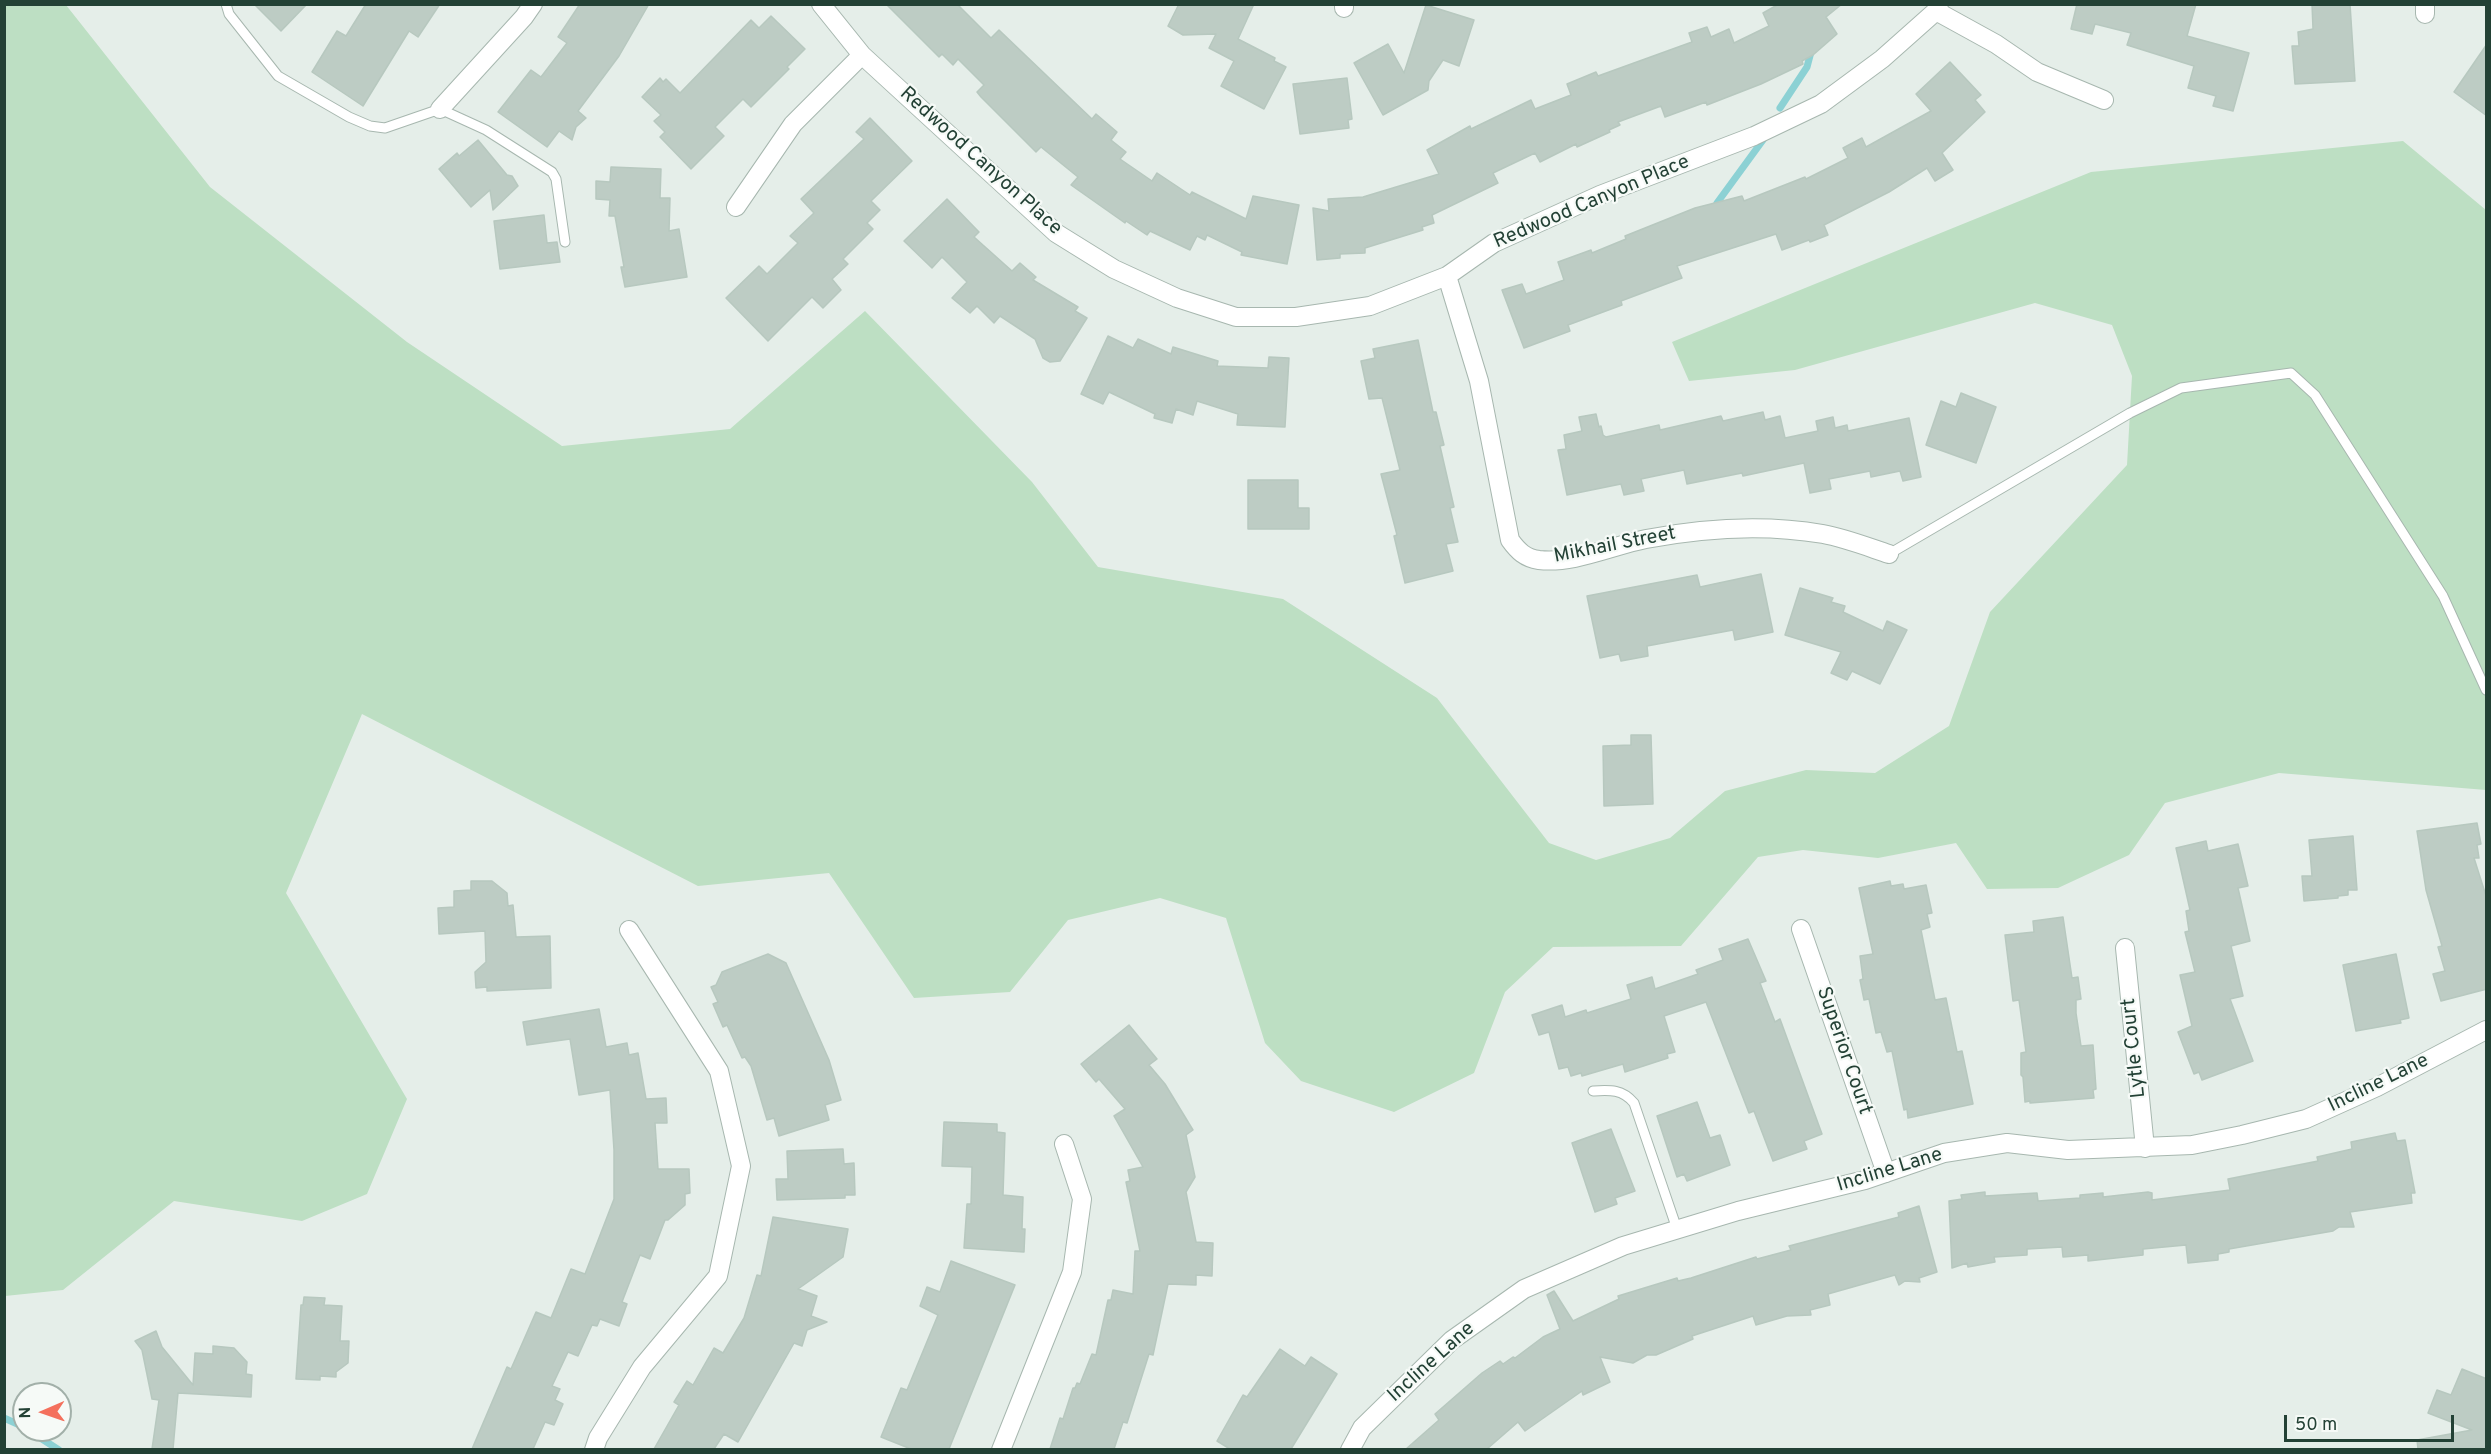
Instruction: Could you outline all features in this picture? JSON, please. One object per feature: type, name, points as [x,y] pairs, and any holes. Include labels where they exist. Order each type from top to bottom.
[{"type":"street","points":[[440,109],[524,17],[533,4]]},
{"type":"street","name":"Redwood Canyon Place","points":[[821,4],[862,55],[1056,233],[1114,268],[1177,298],[1236,317],[1296,317],[1370,306],[1447,276],[1494,243],[1600,195],[1754,136],[1821,104],[1882,59],[1937,8]]},
{"type":"street","points":[[1937,8],[2037,72],[2104,100]]},
{"type":"street","points":[[736,207],[793,124],[862,55]]},
{"type":"street","name":"Mikhail Street","points":[[1447,276],[1479,381],[1510,540],[1519,553],[1537,560],[1562,560],[1644,539],[1698,530],[1737,529],[1824,534],[1889,554]]},
{"type":"street","name":"Superior Court","points":[[1801,929],[1886,1173]]},
{"type":"street","points":[[594,1449],[598,1438],[642,1367],[718,1276],[741,1166],[719,1071],[629,930]]},
{"type":"street","name":"Lytle Court","points":[[2125,948],[2145,1148]]},
{"type":"street","name":"Incline Lane","points":[[1350,1449],[1362,1428],[1452,1340],[1524,1289],[1623,1246],[1738,1210],[1865,1180],[1944,1153],[2007,1143],[2068,1150],[2192,1145],[2306,1119],[2377,1087],[2487,1030]]},
{"type":"street","points":[[1001,1449],[1072,1272],[1082,1199],[1064,1144]]},
{"type":"lane","points":[[226,4],[229,14],[278,76],[348,117],[370,126],[385,128],[440,109],[486,130],[552,172],[556,179],[565,242]]},
{"type":"lane","points":[[1889,554],[2130,413],[2181,388],[2291,373],[2315,395],[2443,596],[2487,690]]},
{"type":"lane","points":[[1593,1091],[1613,1090],[1626,1094],[1634,1103],[1677,1229]]},
{"type":"green space","points":[[5,5],[66,5],[210,187],[407,342],[562,446],[730,429],[865,311],[1032,482],[1098,567],[1283,599],[1437,698],[1549,843],[1596,860],[1670,838],[1725,791],[1806,770],[1875,773],[1949,726],[1990,612],[2127,465],[2132,376],[2112,325],[2035,303],[1795,370],[1689,381],[1672,342],[2091,172],[2403,141],[2486,210],[2486,790],[2279,773],[2165,803],[2129,855],[2058,888],[1987,889],[1956,843],[1878,858],[1803,850],[1758,857],[1681,946],[1553,947],[1505,992],[1474,1073],[1394,1112],[1301,1081],[1265,1043],[1226,918],[1160,898],[1068,920],[1010,992],[914,998],[829,873],[698,886],[362,714],[286,893],[407,1099],[367,1194],[302,1221],[174,1201],[63,1290],[5,1296]]},
{"type":"building","points":[[254,4],[307,4],[281,31]]},
{"type":"building","points":[[366,4],[440,4],[418,37],[409,31],[363,106],[312,72],[337,31],[346,36]]},
{"type":"building","points":[[580,4],[649,4],[619,56],[578,111],[586,118],[576,127],[572,140],[559,131],[547,147],[498,112],[531,70],[541,77],[567,43],[558,37]]},
{"type":"building","points":[[886,4],[957,4],[991,38],[999,30],[1092,119],[1096,114],[1117,132],[1111,140],[1126,152],[1120,159],[1152,181],[1157,173],[1190,195],[1192,192],[1246,219],[1253,196],[1299,205],[1287,264],[1241,255],[1242,252],[1207,235],[1205,240],[1197,236],[1190,250],[1150,231],[1147,235],[1126,221],[1125,223],[1071,185],[1078,177],[1041,147],[1036,152],[981,97],[977,92],[984,85],[958,59],[953,65],[942,54],[939,57]]},
{"type":"building","points":[[1179,4],[1254,4],[1238,39],[1275,58],[1274,61],[1286,67],[1264,109],[1221,86],[1234,61],[1209,48],[1216,34],[1183,35],[1168,26]]},
{"type":"building","points":[[1779,4],[1842,4],[1826,17],[1837,34],[1813,55],[1802,61],[1803,64],[1761,84],[1707,105],[1706,102],[1665,117],[1661,106],[1618,122],[1620,125],[1609,130],[1610,132],[1577,147],[1576,144],[1540,162],[1535,153],[1493,173],[1498,183],[1432,215],[1434,223],[1422,227],[1423,230],[1365,248],[1365,253],[1340,254],[1340,258],[1317,260],[1313,208],[1329,211],[1328,199],[1363,197],[1439,174],[1427,150],[1470,126],[1471,129],[1531,100],[1535,109],[1571,95],[1567,84],[1596,72],[1598,76],[1692,42],[1689,33],[1707,27],[1711,37],[1729,29],[1734,43],[1769,26],[1763,13]]},
{"type":"building","points":[[2077,4],[2196,4],[2187,36],[2249,53],[2233,111],[2213,106],[2216,96],[2188,88],[2194,66],[2127,45],[2131,33],[2095,24],[2092,34],[2071,29]]},
{"type":"building","points":[[2312,4],[2350,4],[2355,81],[2295,84],[2292,46],[2299,46],[2298,32],[2313,29]]},
{"type":"building","points":[[1426,5],[1474,20],[1459,66],[1443,60],[1429,81],[1428,90],[1383,115],[1354,63],[1388,44],[1404,73]]},
{"type":"building","points":[[771,16],[805,49],[787,67],[789,69],[751,107],[743,99],[715,127],[724,136],[691,169],[660,137],[665,132],[654,121],[661,115],[642,97],[660,78],[663,82],[666,79],[680,93],[751,20],[759,28]]},
{"type":"building","points":[[2487,44],[2487,116],[2454,92]]},
{"type":"building","points":[[1950,62],[1981,95],[1975,100],[1985,112],[1942,153],[1953,170],[1935,181],[1927,168],[1889,192],[1824,225],[1828,235],[1810,242],[1809,240],[1782,250],[1776,234],[1677,266],[1682,278],[1621,301],[1622,305],[1568,325],[1570,331],[1524,348],[1502,290],[1522,284],[1526,294],[1564,280],[1558,262],[1591,250],[1592,253],[1626,239],[1625,236],[1695,208],[1742,196],[1744,201],[1805,177],[1806,179],[1848,158],[1843,148],[1862,138],[1866,147],[1931,111],[1916,94]]},
{"type":"building","points":[[1347,78],[1352,119],[1348,120],[1349,128],[1300,134],[1293,84]]},
{"type":"building","points":[[870,118],[912,161],[871,201],[880,210],[867,223],[873,229],[843,259],[848,264],[832,279],[841,290],[823,308],[812,297],[768,341],[726,298],[759,266],[767,274],[798,243],[790,236],[814,213],[801,199],[864,139],[856,132]]},
{"type":"building","points":[[478,140],[507,175],[512,176],[518,186],[493,210],[490,190],[471,207],[439,169],[457,153],[459,156]]},
{"type":"building","points":[[611,167],[661,169],[660,198],[670,198],[669,231],[679,229],[687,277],[625,287],[615,216],[609,216],[610,200],[596,199],[596,181],[610,182]]},
{"type":"building","points":[[947,199],[979,232],[974,237],[1012,271],[1020,263],[1036,277],[1033,280],[1078,307],[1075,311],[1087,318],[1060,361],[1050,362],[1043,358],[1035,339],[1000,316],[994,323],[977,306],[970,313],[952,298],[967,282],[942,257],[932,268],[904,241]]},
{"type":"building","points":[[544,215],[547,243],[557,242],[560,262],[500,269],[494,221]]},
{"type":"building","points":[[1108,336],[1133,348],[1138,339],[1171,354],[1173,347],[1218,361],[1217,366],[1268,368],[1269,357],[1289,358],[1285,427],[1237,425],[1238,414],[1197,401],[1193,415],[1176,409],[1172,423],[1154,418],[1155,414],[1109,392],[1103,404],[1081,394]]},
{"type":"building","points":[[1418,340],[1433,412],[1436,412],[1444,445],[1440,446],[1454,507],[1450,508],[1458,542],[1446,544],[1453,571],[1405,583],[1394,536],[1397,535],[1381,474],[1400,470],[1382,398],[1369,399],[1361,361],[1375,358],[1373,349]]},
{"type":"building","points":[[1961,393],[1996,407],[1976,463],[1926,445],[1941,401],[1956,407]]},
{"type":"building","points":[[1763,412],[1765,420],[1780,416],[1785,438],[1818,431],[1816,421],[1833,417],[1835,428],[1847,425],[1848,431],[1909,418],[1921,477],[1903,481],[1900,471],[1871,477],[1870,471],[1829,479],[1831,489],[1810,493],[1804,463],[1743,476],[1742,473],[1687,484],[1684,470],[1641,479],[1644,491],[1624,495],[1621,484],[1567,495],[1558,450],[1566,449],[1564,435],[1582,431],[1579,417],[1596,414],[1599,427],[1601,426],[1603,435],[1606,437],[1659,425],[1660,430],[1721,416],[1723,421]]},
{"type":"building","points":[[1248,480],[1298,480],[1298,508],[1309,508],[1309,529],[1248,529]]},
{"type":"building","points":[[1761,574],[1773,632],[1735,640],[1733,630],[1647,646],[1648,656],[1621,661],[1619,654],[1600,658],[1587,596],[1697,575],[1700,587]]},
{"type":"building","points":[[1800,588],[1833,598],[1831,602],[1845,606],[1843,612],[1883,631],[1887,621],[1907,630],[1880,684],[1852,671],[1847,680],[1831,673],[1841,652],[1785,635]]},
{"type":"building","points":[[1631,735],[1651,735],[1653,804],[1604,806],[1603,746],[1631,745]]},
{"type":"building","points":[[2477,823],[2481,844],[2477,845],[2479,858],[2474,858],[2487,899],[2487,989],[2441,1001],[2433,974],[2445,971],[2438,947],[2442,946],[2426,890],[2417,831]]},
{"type":"building","points":[[2353,836],[2357,890],[2348,890],[2348,895],[2338,896],[2338,898],[2304,901],[2302,876],[2312,876],[2309,840]]},
{"type":"building","points":[[2206,841],[2208,851],[2238,844],[2248,886],[2238,888],[2250,941],[2231,946],[2243,996],[2230,999],[2253,1061],[2202,1080],[2199,1072],[2194,1074],[2178,1032],[2192,1026],[2180,975],[2195,972],[2185,932],[2189,931],[2186,911],[2190,910],[2176,848]]},
{"type":"building","points":[[471,881],[492,881],[507,893],[508,906],[513,905],[516,937],[550,936],[551,988],[487,991],[487,987],[476,988],[475,972],[486,962],[485,931],[439,934],[438,908],[454,907],[454,891],[471,890]]},
{"type":"building","points":[[1890,881],[1891,886],[1903,884],[1904,889],[1926,885],[1932,913],[1927,914],[1930,927],[1921,930],[1935,1000],[1946,998],[1957,1052],[1962,1051],[1973,1104],[1908,1118],[1907,1109],[1904,1110],[1892,1051],[1887,1052],[1881,1032],[1876,1033],[1869,999],[1864,1000],[1860,980],[1863,979],[1860,956],[1873,954],[1859,888]]},
{"type":"building","points":[[2063,917],[2072,978],[2078,977],[2081,999],[2076,1000],[2076,1013],[2081,1046],[2093,1045],[2096,1089],[2093,1090],[2094,1098],[2030,1103],[2030,1101],[2025,1102],[2021,1053],[2026,1052],[2019,1000],[2013,1001],[2005,935],[2034,932],[2033,921]]},
{"type":"building","points":[[1748,939],[1766,981],[1760,983],[1775,1022],[1780,1019],[1822,1134],[1804,1141],[1807,1149],[1773,1161],[1754,1111],[1749,1113],[1706,1002],[1664,1016],[1675,1052],[1667,1054],[1668,1058],[1625,1072],[1623,1064],[1582,1076],[1581,1073],[1571,1076],[1568,1067],[1559,1069],[1549,1032],[1539,1035],[1532,1015],[1562,1005],[1565,1017],[1586,1010],[1587,1013],[1631,999],[1627,985],[1652,977],[1655,989],[1698,974],[1696,970],[1723,960],[1719,949]]},
{"type":"building","points":[[768,954],[786,963],[829,1060],[841,1100],[825,1105],[829,1120],[779,1136],[774,1118],[767,1120],[751,1066],[745,1057],[742,1058],[727,1025],[723,1027],[713,1004],[718,1002],[711,987],[716,985],[722,972]]},
{"type":"building","points":[[2396,954],[2409,1018],[2400,1020],[2401,1023],[2356,1031],[2343,965]]},
{"type":"building","points":[[599,1009],[606,1047],[627,1043],[629,1055],[638,1053],[646,1099],[666,1098],[667,1123],[655,1123],[658,1169],[689,1169],[690,1193],[685,1194],[685,1205],[665,1220],[650,1259],[640,1255],[622,1302],[627,1304],[619,1326],[600,1319],[597,1326],[592,1325],[578,1356],[568,1352],[552,1386],[560,1389],[555,1400],[563,1404],[554,1425],[545,1422],[533,1449],[472,1449],[507,1367],[511,1369],[536,1312],[551,1318],[571,1269],[585,1274],[614,1199],[610,1090],[579,1095],[570,1039],[527,1045],[523,1022]]},
{"type":"building","points":[[1129,1025],[1157,1059],[1149,1065],[1165,1084],[1193,1130],[1186,1135],[1195,1177],[1186,1192],[1196,1242],[1213,1243],[1212,1276],[1196,1275],[1196,1285],[1168,1284],[1153,1355],[1149,1354],[1127,1423],[1123,1422],[1114,1449],[1050,1449],[1073,1388],[1077,1383],[1080,1384],[1092,1354],[1096,1355],[1108,1300],[1111,1300],[1113,1290],[1133,1294],[1135,1251],[1140,1251],[1126,1182],[1130,1181],[1128,1170],[1143,1167],[1114,1116],[1125,1109],[1099,1079],[1096,1082],[1081,1064]]},
{"type":"building","points":[[1697,1102],[1710,1138],[1720,1135],[1730,1165],[1687,1181],[1684,1174],[1677,1177],[1657,1116]]},
{"type":"building","points":[[944,1122],[997,1124],[997,1132],[1005,1133],[1003,1195],[1023,1197],[1024,1252],[964,1248],[967,1204],[971,1204],[972,1167],[942,1166]]},
{"type":"building","points":[[1611,1129],[1635,1191],[1615,1198],[1617,1204],[1595,1212],[1572,1143]]},
{"type":"building","points":[[2395,1133],[2397,1141],[2405,1140],[2415,1193],[2411,1193],[2412,1203],[2350,1212],[2354,1227],[2339,1227],[2333,1231],[2229,1249],[2229,1252],[2218,1254],[2218,1260],[2188,1263],[2186,1245],[2143,1249],[2143,1255],[2088,1261],[2088,1255],[2063,1257],[2062,1247],[2027,1249],[2027,1255],[1994,1257],[1995,1262],[1968,1267],[1967,1263],[1952,1268],[1949,1201],[1962,1199],[1961,1195],[1985,1192],[1985,1196],[2037,1193],[2038,1201],[2080,1198],[2080,1195],[2103,1193],[2103,1197],[2148,1192],[2152,1193],[2152,1200],[2230,1190],[2228,1179],[2318,1161],[2317,1157],[2352,1149],[2351,1142]]},
{"type":"building","points":[[843,1149],[844,1164],[854,1163],[855,1195],[845,1195],[845,1198],[777,1200],[776,1179],[788,1179],[787,1151]]},
{"type":"building","points":[[1919,1206],[1937,1272],[1919,1278],[1920,1282],[1905,1281],[1899,1285],[1895,1275],[1828,1294],[1830,1305],[1810,1310],[1811,1315],[1787,1316],[1756,1325],[1753,1316],[1692,1336],[1693,1339],[1656,1355],[1647,1355],[1633,1363],[1600,1357],[1610,1382],[1583,1395],[1582,1391],[1525,1431],[1518,1422],[1487,1449],[1406,1449],[1439,1420],[1435,1414],[1482,1373],[1500,1361],[1503,1364],[1515,1358],[1543,1337],[1560,1329],[1547,1295],[1554,1291],[1573,1321],[1619,1299],[1618,1296],[1677,1278],[1678,1281],[1691,1278],[1756,1257],[1757,1259],[1791,1250],[1789,1246],[1899,1217],[1898,1213]]},
{"type":"building","points":[[773,1217],[848,1229],[843,1257],[798,1289],[817,1296],[811,1316],[827,1322],[807,1330],[802,1346],[794,1343],[738,1442],[724,1434],[714,1449],[654,1449],[679,1405],[674,1402],[687,1381],[693,1385],[714,1348],[723,1353],[744,1318],[757,1275],[761,1276]]},
{"type":"building","points":[[951,1261],[1015,1285],[949,1449],[911,1449],[881,1437],[901,1388],[907,1390],[938,1315],[920,1306],[927,1287],[940,1292]]},
{"type":"building","points":[[304,1297],[325,1298],[324,1305],[342,1306],[340,1341],[349,1341],[348,1363],[336,1372],[336,1377],[320,1376],[320,1380],[296,1379],[301,1305],[303,1305]]},
{"type":"building","points":[[156,1331],[162,1347],[193,1385],[195,1353],[213,1354],[213,1346],[234,1348],[247,1362],[246,1374],[252,1375],[251,1397],[178,1393],[173,1449],[152,1449],[159,1400],[152,1399],[142,1350],[135,1341]]},
{"type":"building","points":[[1280,1349],[1305,1366],[1311,1357],[1337,1374],[1291,1449],[1230,1449],[1217,1441],[1243,1395],[1247,1397]]},
{"type":"building","points":[[2462,1369],[2487,1379],[2487,1449],[2418,1449],[2417,1440],[2472,1430],[2428,1413],[2437,1390],[2451,1395]]},
{"type":"waterway","points":[[1780,108],[1807,67],[1812,48]]},
{"type":"waterway","points":[[1717,203],[1763,140]]},
{"type":"waterway","points":[[4,1418],[12,1422]]},
{"type":"waterway","points":[[47,1442],[59,1450]]}]
